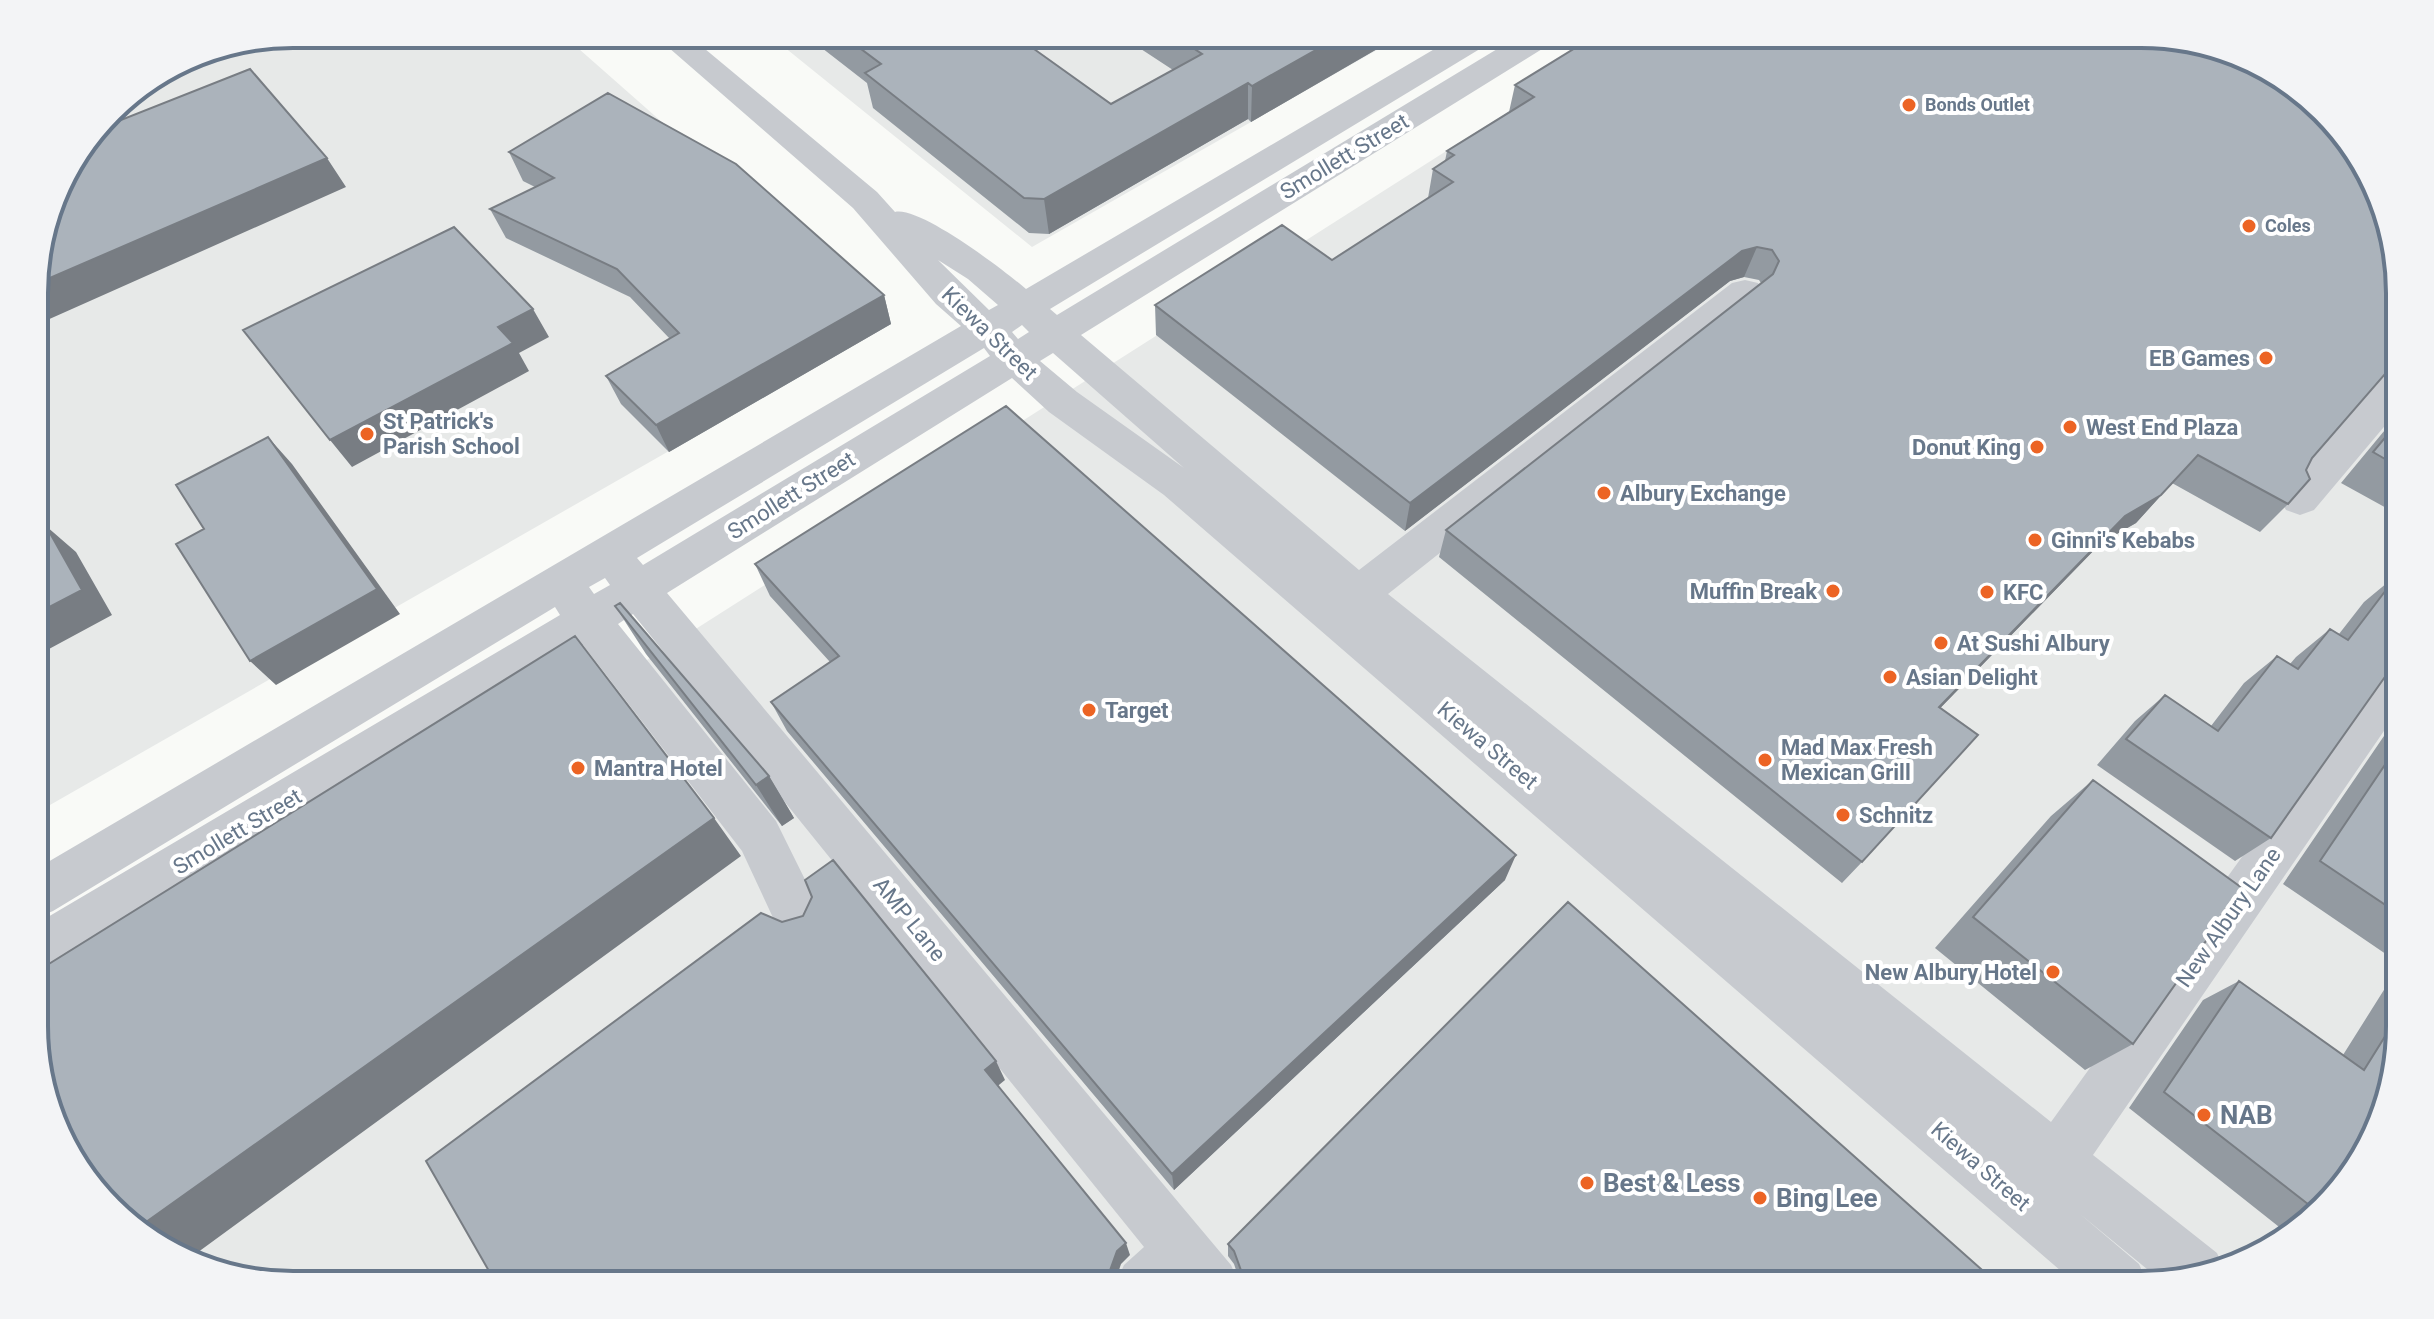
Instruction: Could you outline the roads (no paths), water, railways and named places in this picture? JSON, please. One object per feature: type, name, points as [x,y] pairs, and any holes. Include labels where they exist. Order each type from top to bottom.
[{"type":"street","name":"Smollett Street","points":[[1021,332],[1460,48]]},
{"type":"street","name":"Smollett Street","points":[[48,888],[560,583],[624,572],[1021,332],[1519,48]]},
{"type":"street","name":"Kiewa Street","points":[[686,49],[865,200],[949,295],[1021,332],[1063,402],[1346,604],[1796,952],[2188,1266]]},
{"type":"street","points":[[1346,604],[1745,292]]},
{"type":"street","points":[[2300,499],[2386,399]]},
{"type":"street","name":"Smollett Street","points":[[48,945],[589,619],[624,572]]},
{"type":"street","name":"AMP Lane","points":[[624,572],[1177,1271]]},
{"type":"street","points":[[560,583],[759,836],[800,920]]},
{"type":"street","name":"Kiewa Street","points":[[1346,604],[2103,1270]]},
{"type":"street","name":"New Albury Lane","points":[[2027,1205],[2386,692]]},
{"type":"place","name":"Bonds Outlet","points":[[1909,105]]},
{"type":"place","name":"Coles","points":[[2249,226]]},
{"type":"place","name":"EB Games","points":[[2266,358]]},
{"type":"place","name":"West End Plaza","points":[[2070,427]]},
{"type":"place","name":"St Patrick's Parish School","points":[[367,434]]},
{"type":"place","name":"Donut King","points":[[2037,447]]},
{"type":"place","name":"Albury Exchange","points":[[1604,493]]},
{"type":"place","name":"Ginni's Kebabs","points":[[2035,540]]},
{"type":"place","name":"Muffin Break","points":[[1833,591]]},
{"type":"place","name":"KFC","points":[[1987,592]]},
{"type":"place","name":"At Sushi Albury","points":[[1941,643]]},
{"type":"place","name":"Asian Delight","points":[[1890,677]]},
{"type":"place","name":"Target","points":[[1089,710]]},
{"type":"place","name":"Mad Max Fresh Mexican Grill","points":[[1765,760]]},
{"type":"place","name":"Mantra Hotel","points":[[578,768]]},
{"type":"place","name":"Schnitz","points":[[1843,815]]},
{"type":"place","name":"New Albury Hotel","points":[[2053,972]]},
{"type":"place","name":"NAB","points":[[2204,1115]]},
{"type":"place","name":"Best & Less","points":[[1587,1183]]},
{"type":"place","name":"Bing Lee","points":[[1760,1198]]}]
